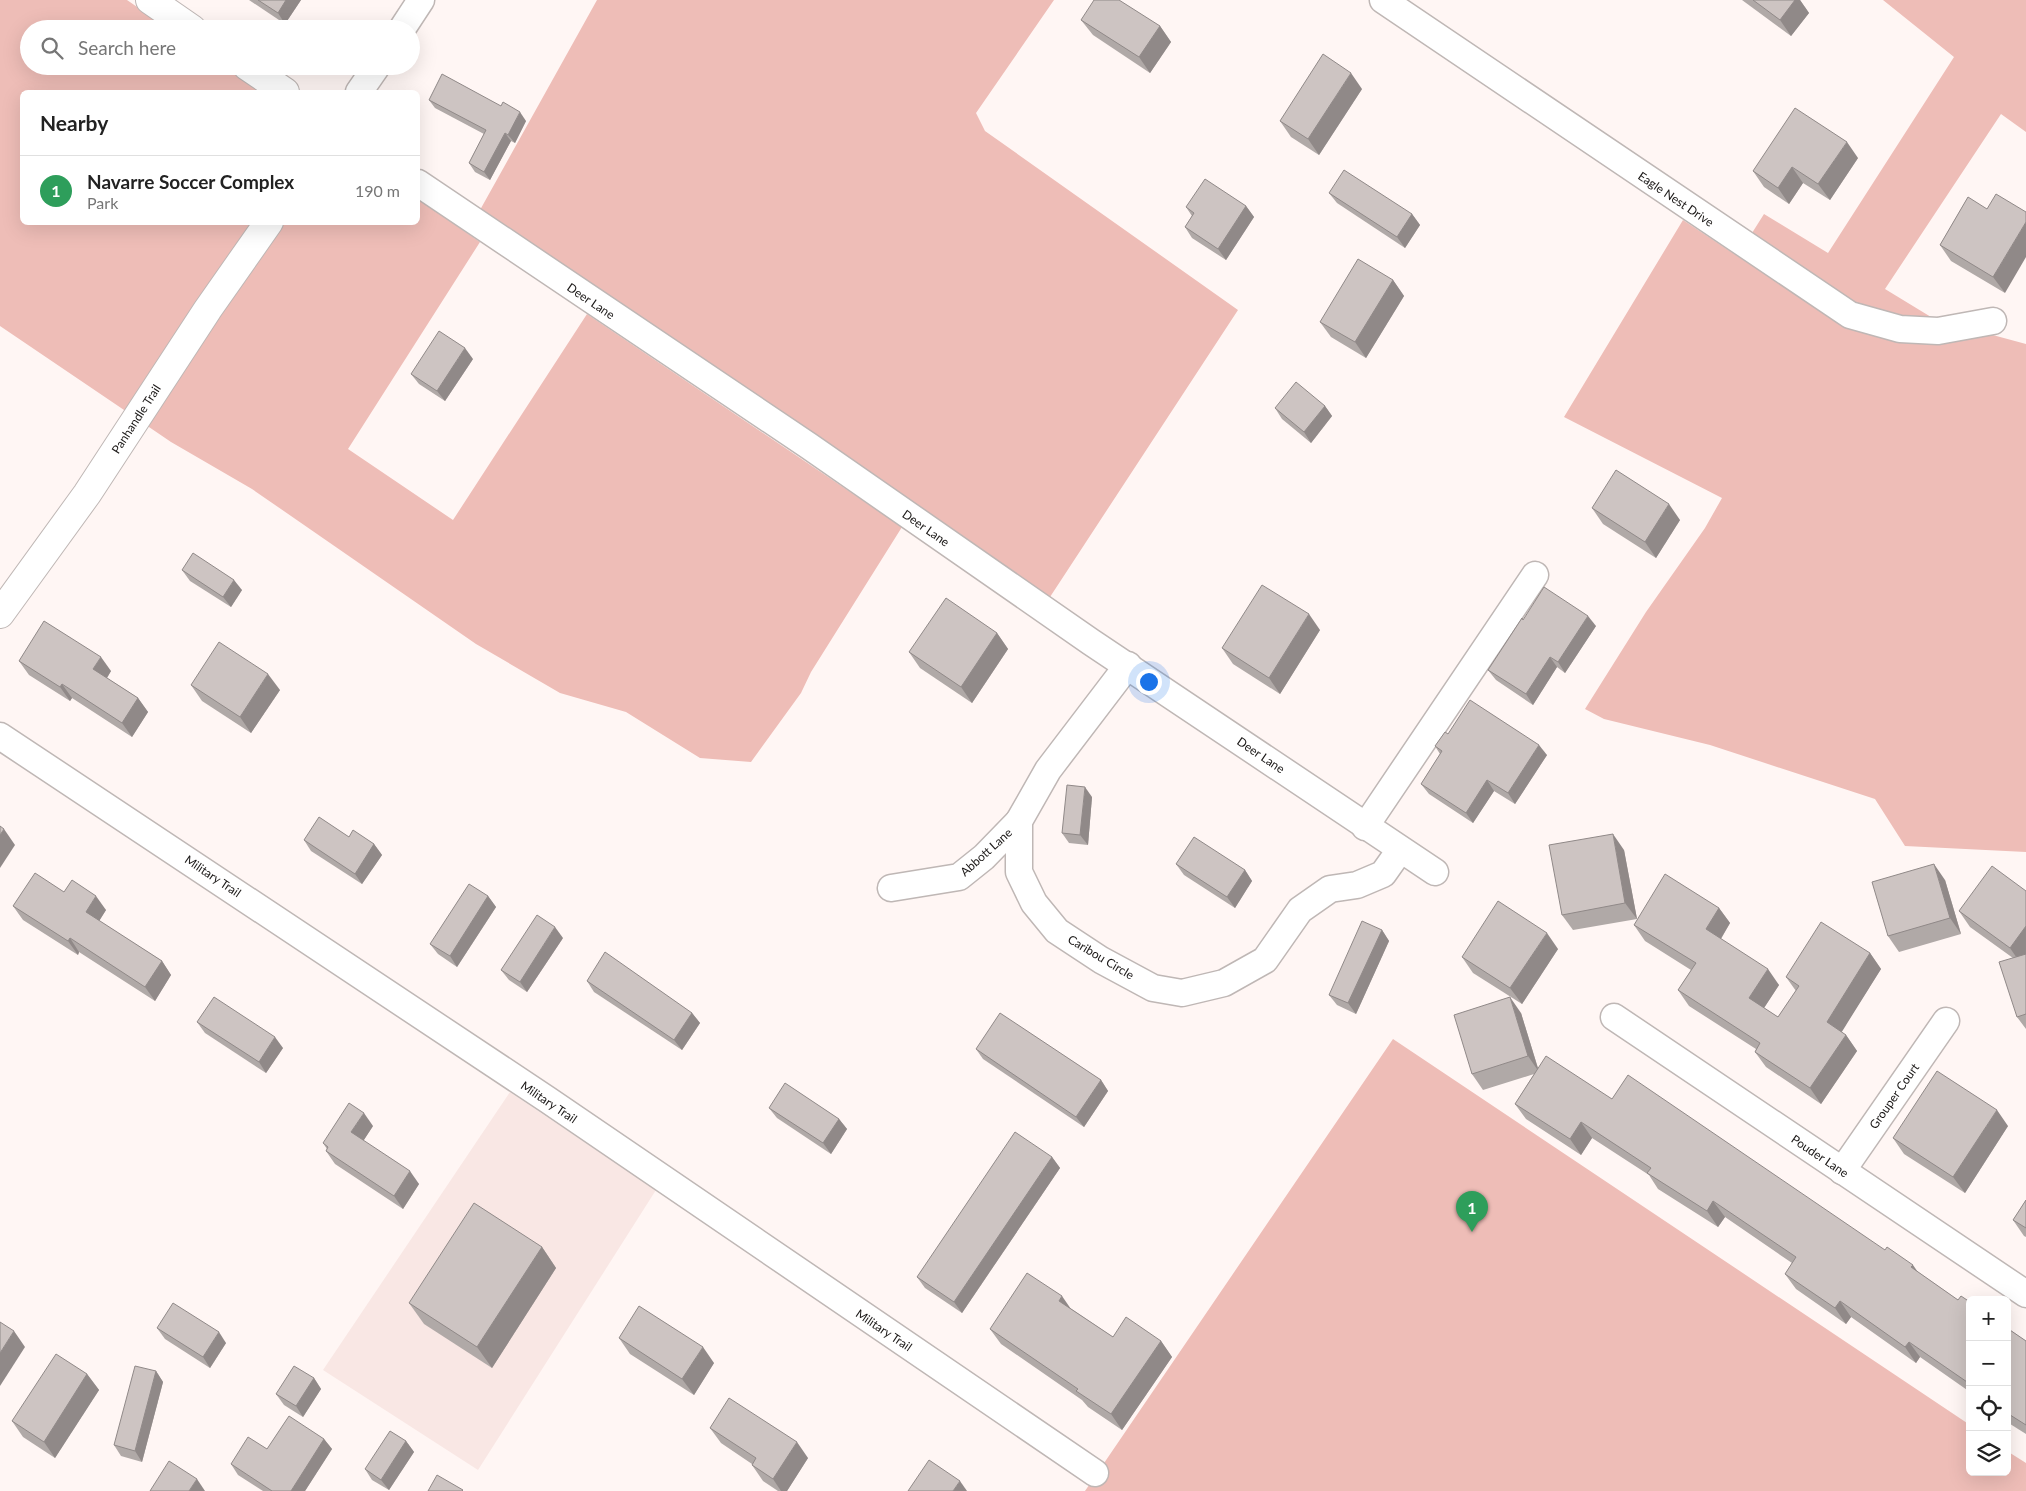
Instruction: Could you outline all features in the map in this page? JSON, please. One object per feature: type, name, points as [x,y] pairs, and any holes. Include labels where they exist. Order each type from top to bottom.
[{"type":"street","points":[[150,0],[179,20]]},
{"type":"street","points":[[408,20],[421,0]]},
{"type":"street","name":"Eagle Nest Drive","points":[[1383,0],[1850,315],[1900,329],[1938,331],[1992,321]]},
{"type":"street","points":[[260,75],[282,90]]},
{"type":"street","points":[[359,90],[370,75]]},
{"type":"street","name":"Deer Lane","points":[[420,184],[1365,827],[1435,872]]},
{"type":"street","name":"Panhandle Trail","points":[[0,614],[87,494],[208,309],[267,225]]},
{"type":"street","points":[[1365,827],[1535,575]]},
{"type":"street","points":[[1019,821],[1048,770],[1128,666]]},
{"type":"street","name":"Military Trail","points":[[0,736],[548,1100],[1095,1473]]},
{"type":"street","name":"Caribou Circle","points":[[1019,821],[1020,872],[1034,903],[1057,931],[1101,960],[1153,988],[1182,993],[1224,984],[1265,960],[1300,910],[1330,889],[1357,885],[1383,874],[1400,850]]},
{"type":"street","name":"Abbott Lane","points":[[891,888],[959,877],[984,857],[1019,821]]},
{"type":"street","name":"Pouder Lane","points":[[1614,1017],[2026,1294]]},
{"type":"street","name":"Grouper Court","points":[[1842,1171],[1946,1021]]},
{"type":"shaded area","points":[[0,0],[127,0],[156,20],[20,20],[20,75],[236,75],[259,90],[20,90],[20,225],[254,225],[127,412],[0,326]]},
{"type":"shaded area","points":[[597,0],[1054,0],[976,113],[985,131],[1238,310],[1050,597],[816,435],[480,210]]},
{"type":"shaded area","points":[[1883,0],[2026,0],[2026,132],[2001,114],[1885,289],[1931,317],[1903,316],[1856,303],[1752,233],[1764,214],[1828,253],[1954,57]]},
{"type":"shaded area","points":[[420,200],[480,242],[348,449],[453,520],[587,314],[902,527],[811,672],[801,693],[751,762],[700,758],[626,712],[560,693],[476,644],[252,489],[171,442],[146,425],[218,315],[283,225],[420,225]]},
{"type":"shaded area","points":[[1683,220],[1846,328],[1895,341],[1989,334],[2026,344],[2026,852],[1905,846],[1875,799],[1710,745],[1604,719],[1585,709],[1646,612],[1705,528],[1722,498],[1564,417]]},
{"type":"shaded area","points":[[1393,1039],[1966,1422],[1966,1476],[2011,1476],[2011,1454],[2026,1463],[2026,1491],[1085,1491]]},
{"type":"shaded area","points":[[510,1092],[656,1190],[478,1470],[323,1370]]},
{"type":"building","points":[[258,0],[286,0],[278,13]]},
{"type":"building","points":[[1094,0],[1119,0],[1160,26],[1139,57],[1081,20]]},
{"type":"building","points":[[1753,0],[1795,0],[1780,20]]},
{"type":"building","points":[[1323,54],[1351,73],[1308,139],[1280,121]]},
{"type":"building","points":[[442,74],[501,106],[503,102],[520,112],[508,135],[505,133],[484,172],[469,163],[486,130],[429,100]]},
{"type":"building","points":[[1795,108],[1847,142],[1818,184],[1792,167],[1778,188],[1753,171]]},
{"type":"building","points":[[1344,170],[1412,214],[1397,237],[1329,193]]},
{"type":"building","points":[[1205,179],[1246,206],[1218,249],[1185,227],[1194,213],[1186,207]]},
{"type":"building","points":[[1996,194],[2026,212],[2026,222],[1993,277],[1940,245],[1968,197],[1987,209]]},
{"type":"building","points":[[1358,259],[1393,280],[1355,342],[1320,322]]},
{"type":"building","points":[[439,331],[465,348],[437,391],[411,374]]},
{"type":"building","points":[[1296,382],[1325,406],[1304,432],[1275,408]]},
{"type":"building","points":[[1616,470],[1669,504],[1645,542],[1592,508]]},
{"type":"building","points":[[193,553],[234,580],[223,597],[182,570]]},
{"type":"building","points":[[1262,585],[1309,614],[1269,678],[1222,648]]},
{"type":"building","points":[[1544,587],[1588,616],[1558,662],[1550,657],[1526,694],[1488,670]]},
{"type":"building","points":[[946,598],[997,633],[961,687],[909,652]]},
{"type":"building","points":[[44,621],[101,657],[93,669],[138,698],[122,723],[62,684],[60,687],[19,661]]},
{"type":"building","points":[[219,642],[268,674],[240,717],[191,685]]},
{"type":"building","points":[[1470,700],[1539,745],[1508,793],[1487,780],[1466,813],[1421,784],[1442,751],[1435,746],[1445,732],[1448,734]]},
{"type":"building","points":[[1067,785],[1085,787],[1080,835],[1062,833]]},
{"type":"building","points":[[319,817],[349,837],[353,830],[374,844],[355,874],[304,840]]},
{"type":"building","points":[[0,826],[4,829],[0,835]]},
{"type":"building","points":[[1613,834],[1625,903],[1562,915],[1549,845]]},
{"type":"building","points":[[1194,837],[1245,870],[1227,897],[1176,864]]},
{"type":"building","points":[[1934,864],[1950,918],[1888,936],[1872,882]]},
{"type":"building","points":[[1992,866],[2026,891],[2026,926],[2010,948],[1959,911]]},
{"type":"building","points":[[35,873],[64,892],[72,880],[96,896],[86,912],[162,961],[145,987],[70,938],[68,941],[13,906]]},
{"type":"building","points":[[1665,874],[1719,908],[1706,929],[1768,969],[1749,998],[1778,1017],[1799,986],[1786,977],[1821,922],[1870,953],[1827,1022],[1846,1035],[1810,1088],[1755,1052],[1760,1043],[1678,990],[1696,963],[1634,925]]},
{"type":"building","points":[[469,884],[488,896],[450,956],[430,944]]},
{"type":"building","points":[[1498,901],[1547,933],[1510,988],[1462,957]]},
{"type":"building","points":[[537,915],[555,927],[520,982],[501,970]]},
{"type":"building","points":[[1362,921],[1382,930],[1348,1003],[1329,995]]},
{"type":"building","points":[[605,952],[692,1013],[674,1040],[587,981]]},
{"type":"building","points":[[2026,954],[2026,1014],[2017,1017],[1999,962]]},
{"type":"building","points":[[214,997],[275,1037],[259,1062],[197,1022]]},
{"type":"building","points":[[1510,997],[1528,1056],[1472,1074],[1454,1015]]},
{"type":"building","points":[[1000,1013],[1101,1080],[1076,1117],[976,1049]]},
{"type":"building","points":[[1546,1056],[1612,1099],[1628,1075],[1885,1250],[1887,1247],[1913,1265],[1911,1267],[1958,1300],[1961,1296],[1966,1299],[1966,1381],[1909,1342],[1905,1347],[1840,1301],[1835,1308],[1785,1274],[1796,1257],[1713,1201],[1707,1211],[1647,1173],[1651,1168],[1581,1122],[1570,1139],[1515,1104]]},
{"type":"building","points":[[1937,1071],[1997,1110],[1953,1177],[1893,1138]]},
{"type":"building","points":[[785,1083],[839,1119],[823,1143],[769,1108]]},
{"type":"building","points":[[349,1103],[364,1113],[351,1132],[410,1171],[394,1196],[326,1151],[328,1147],[323,1143]]},
{"type":"building","points":[[1015,1132],[1052,1157],[954,1302],[917,1277]]},
{"type":"building","points":[[2026,1200],[2026,1228],[2013,1220]]},
{"type":"building","points":[[474,1203],[542,1247],[477,1347],[409,1303]]},
{"type":"building","points":[[1027,1273],[1062,1296],[1059,1301],[1113,1337],[1126,1317],[1161,1341],[1111,1414],[990,1329]]},
{"type":"building","points":[[173,1303],[219,1332],[203,1357],[157,1328]]},
{"type":"building","points":[[639,1306],[703,1347],[682,1379],[619,1338]]},
{"type":"building","points":[[0,1322],[14,1331],[0,1353]]},
{"type":"building","points":[[2011,1331],[2026,1341],[2026,1425],[2011,1416]]},
{"type":"building","points":[[56,1354],[87,1374],[44,1442],[12,1421]]},
{"type":"building","points":[[135,1366],[156,1371],[135,1451],[114,1445]]},
{"type":"building","points":[[294,1366],[314,1378],[296,1406],[276,1394]]},
{"type":"building","points":[[729,1398],[797,1442],[773,1479],[752,1465],[756,1458],[710,1428]]},
{"type":"building","points":[[289,1416],[324,1439],[291,1491],[272,1491],[231,1464],[248,1437],[267,1449]]},
{"type":"building","points":[[390,1431],[406,1441],[381,1480],[365,1469]]},
{"type":"building","points":[[929,1460],[960,1481],[953,1491],[908,1491]]},
{"type":"building","points":[[169,1461],[197,1479],[189,1491],[150,1491]]},
{"type":"building","points":[[437,1475],[463,1490],[428,1491]]},
{"type":"place","name":"Navarre Soccer Complex","points":[[1472,1232]]}]
